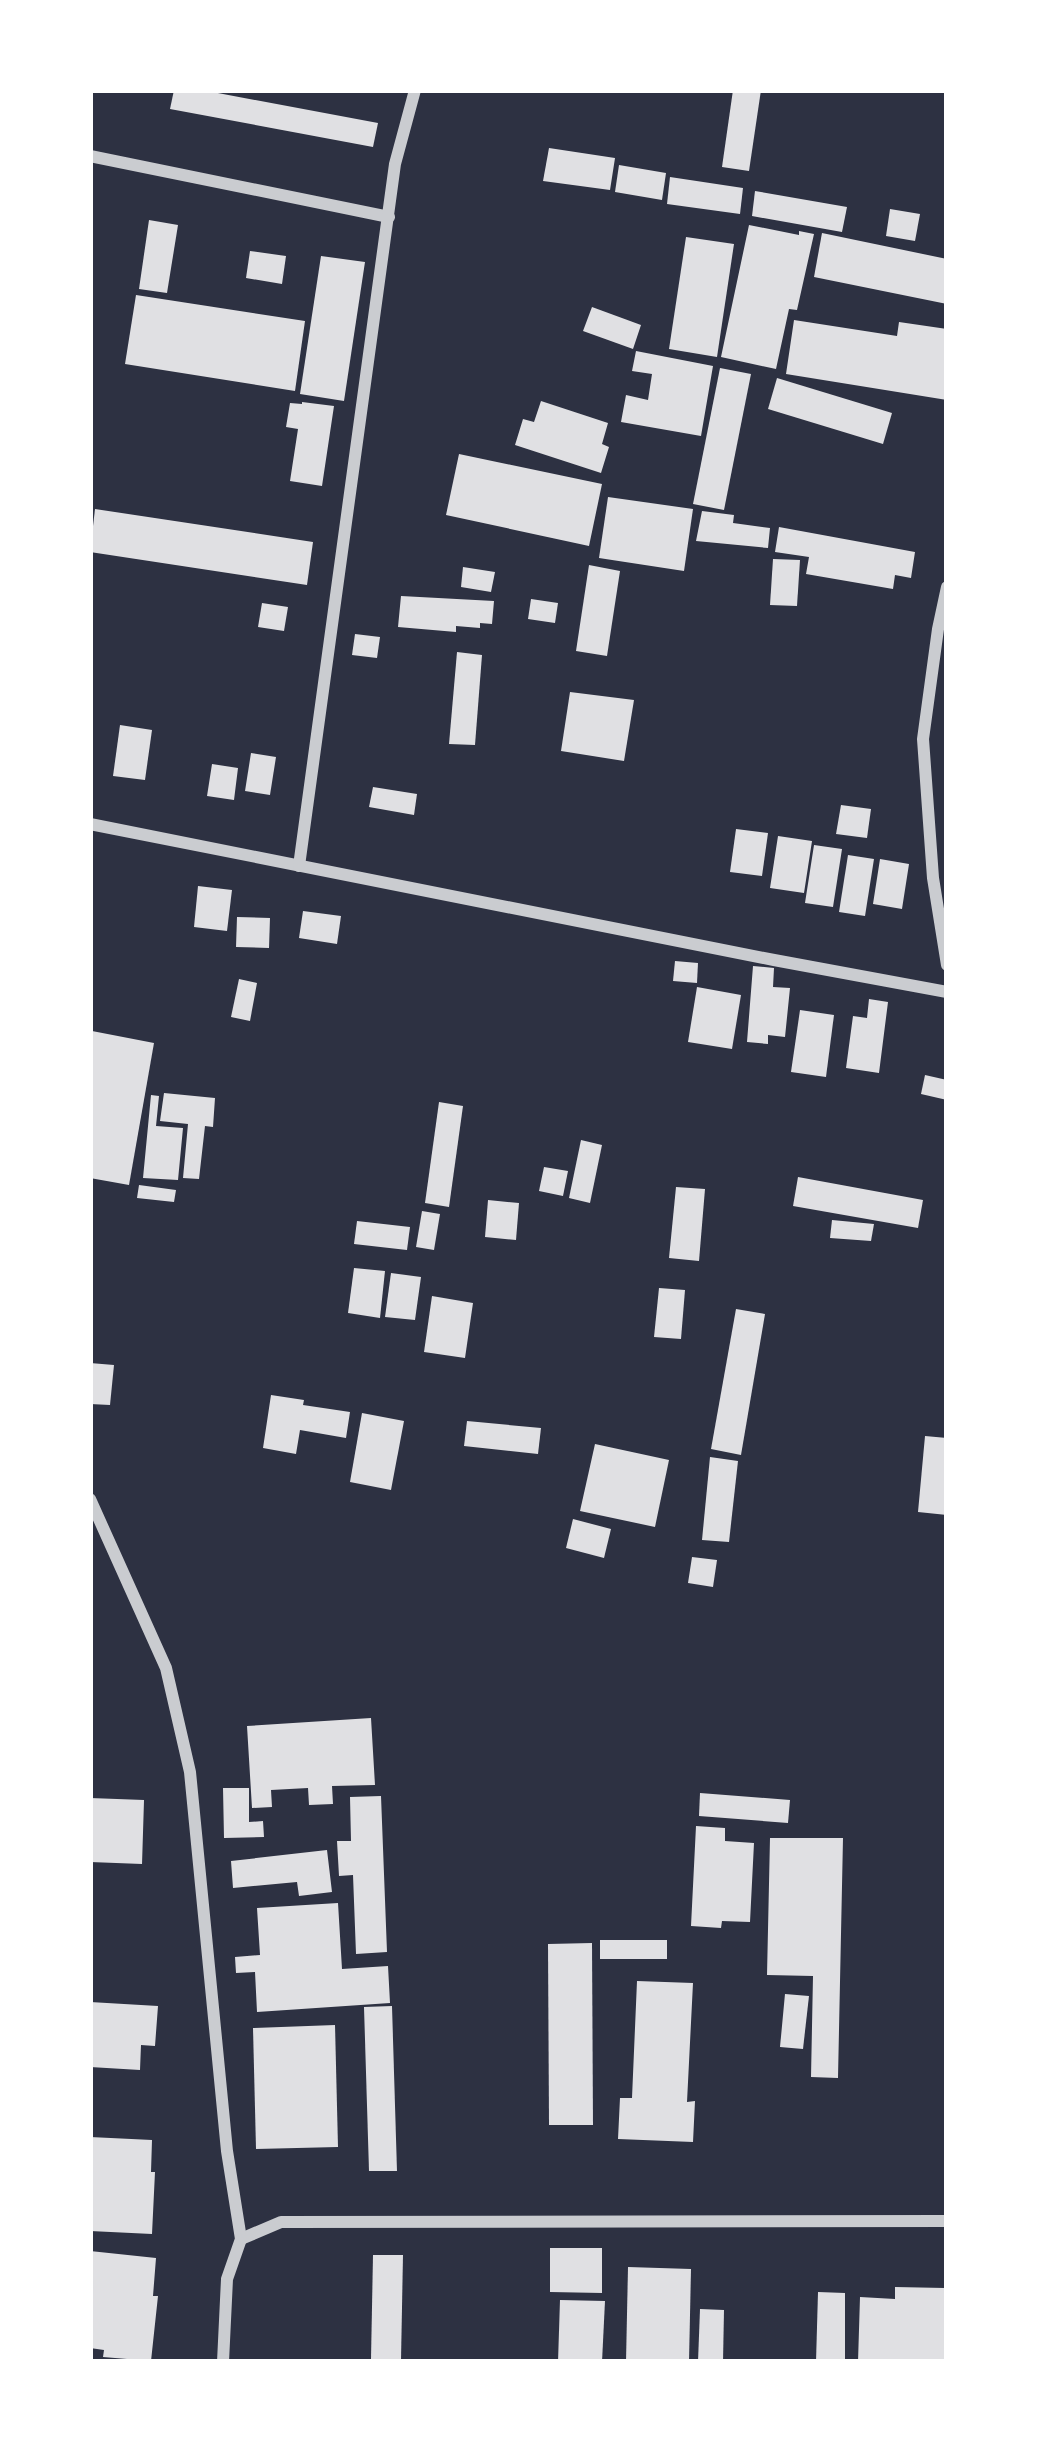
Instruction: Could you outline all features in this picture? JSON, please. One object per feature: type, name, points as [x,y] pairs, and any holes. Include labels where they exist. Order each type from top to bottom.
[{"type":"street","points":[[299,866],[395,164],[415,90]]},
{"type":"street","points":[[90,156],[389,217]]},
{"type":"street","points":[[947,587],[923,740],[933,878],[947,965]]},
{"type":"street","points":[[90,824],[947,992]]},
{"type":"street","points":[[90,1499],[166,1668],[190,1772],[227,2151],[242,2239],[227,2278],[224,2362]]},
{"type":"street","points":[[242,2239],[281,2222],[947,2221]]},
{"type":"building","points":[[174,90],[202,90],[378,123],[373,147],[170,109]]},
{"type":"building","points":[[733,90],[761,90],[749,171],[722,167]]},
{"type":"building","points":[[549,148],[615,158],[610,190],[543,181]]},
{"type":"building","points":[[619,165],[666,173],[662,200],[615,192]]},
{"type":"building","points":[[670,177],[743,188],[740,214],[667,204]]},
{"type":"building","points":[[755,191],[847,207],[842,232],[752,216]]},
{"type":"building","points":[[890,209],[920,214],[915,241],[886,236]]},
{"type":"building","points":[[149,220],[178,225],[167,293],[139,289]]},
{"type":"building","points":[[749,225],[814,234],[797,310],[789,309],[776,369],[721,357]]},
{"type":"building","points":[[822,233],[947,259],[947,304],[814,277]]},
{"type":"building","points":[[686,237],[734,244],[717,357],[669,349]]},
{"type":"building","points":[[250,251],[286,256],[282,284],[246,278]]},
{"type":"building","points":[[321,256],[365,262],[344,401],[300,394]]},
{"type":"building","points":[[136,295],[305,321],[295,391],[125,364]]},
{"type":"building","points":[[592,307],[641,325],[633,349],[583,331]]},
{"type":"building","points":[[794,320],[897,336],[899,322],[947,329],[947,400],[786,374]]},
{"type":"building","points":[[636,351],[713,366],[701,436],[621,422],[626,395],[648,400],[652,374],[632,371]]},
{"type":"building","points":[[720,368],[751,374],[724,510],[693,504]]},
{"type":"building","points":[[777,378],[892,413],[883,444],[768,409]]},
{"type":"building","points":[[541,401],[608,423],[602,444],[609,447],[601,473],[515,445],[523,419],[534,422]]},
{"type":"building","points":[[290,403],[334,406],[322,486],[290,481],[298,429],[286,427]]},
{"type":"building","points":[[459,454],[602,484],[589,546],[446,515]]},
{"type":"building","points":[[608,497],[693,509],[684,571],[599,558]]},
{"type":"building","points":[[95,509],[313,542],[307,585],[90,552]]},
{"type":"building","points":[[702,511],[734,515],[733,523],[770,528],[768,548],[696,541]]},
{"type":"building","points":[[779,527],[915,552],[911,578],[895,575],[893,589],[806,574],[809,557],[775,552]]},
{"type":"building","points":[[773,559],[800,560],[797,606],[770,605]]},
{"type":"building","points":[[589,565],[620,571],[607,656],[576,651]]},
{"type":"building","points":[[463,567],[495,572],[491,592],[461,587]]},
{"type":"building","points":[[401,596],[494,601],[492,624],[456,626],[456,632],[398,627]]},
{"type":"building","points":[[531,599],[558,603],[555,623],[528,619]]},
{"type":"building","points":[[262,603],[288,607],[284,631],[258,627]]},
{"type":"building","points":[[355,634],[380,637],[377,658],[352,655]]},
{"type":"building","points":[[457,652],[482,655],[475,745],[449,744]]},
{"type":"building","points":[[570,692],[634,700],[624,761],[561,751]]},
{"type":"building","points":[[120,725],[152,730],[145,780],[113,776]]},
{"type":"building","points":[[251,753],[276,757],[270,795],[245,791]]},
{"type":"building","points":[[212,764],[238,768],[234,800],[207,796]]},
{"type":"building","points":[[373,787],[417,794],[414,815],[369,807]]},
{"type":"building","points":[[841,805],[871,809],[867,838],[836,834]]},
{"type":"building","points":[[736,829],[768,833],[762,876],[730,872]]},
{"type":"building","points":[[778,836],[812,841],[804,893],[770,888]]},
{"type":"building","points":[[814,845],[842,849],[833,907],[805,903]]},
{"type":"building","points":[[848,855],[874,859],[865,916],[839,912]]},
{"type":"building","points":[[880,859],[909,864],[902,909],[873,904]]},
{"type":"building","points":[[198,886],[232,890],[227,931],[194,927]]},
{"type":"building","points":[[303,911],[341,916],[337,944],[299,938]]},
{"type":"building","points":[[237,917],[270,918],[269,948],[236,947]]},
{"type":"building","points":[[675,961],[698,963],[697,983],[673,981]]},
{"type":"building","points":[[753,966],[774,968],[773,987],[790,988],[785,1037],[768,1035],[768,1044],[747,1042]]},
{"type":"building","points":[[239,979],[257,983],[250,1021],[231,1017]]},
{"type":"building","points":[[697,987],[741,995],[732,1049],[688,1042]]},
{"type":"building","points":[[869,999],[888,1002],[879,1073],[846,1068],[853,1016],[867,1018]]},
{"type":"building","points":[[800,1010],[834,1015],[826,1077],[791,1072]]},
{"type":"building","points":[[92,1031],[154,1043],[129,1185],[90,1178]]},
{"type":"building","points":[[925,1075],[947,1080],[947,1100],[921,1094]]},
{"type":"building","points":[[164,1093],[215,1098],[213,1127],[205,1126],[199,1179],[183,1178],[188,1124],[160,1121]]},
{"type":"building","points":[[151,1095],[159,1096],[156,1126],[183,1128],[178,1180],[143,1178]]},
{"type":"building","points":[[439,1102],[463,1106],[449,1207],[425,1203]]},
{"type":"building","points":[[581,1140],[602,1145],[590,1203],[569,1198]]},
{"type":"building","points":[[544,1167],[568,1171],[563,1196],[539,1191]]},
{"type":"building","points":[[798,1177],[923,1200],[918,1228],[793,1206]]},
{"type":"building","points":[[139,1185],[176,1190],[174,1202],[137,1198]]},
{"type":"building","points":[[676,1187],[705,1189],[699,1261],[669,1258]]},
{"type":"building","points":[[488,1200],[519,1203],[516,1240],[485,1237]]},
{"type":"building","points":[[422,1211],[440,1214],[434,1250],[416,1247]]},
{"type":"building","points":[[832,1220],[874,1224],[871,1241],[830,1238]]},
{"type":"building","points":[[357,1221],[410,1227],[407,1250],[354,1244]]},
{"type":"building","points":[[354,1268],[385,1271],[380,1318],[348,1313]]},
{"type":"building","points":[[391,1273],[421,1277],[415,1320],[385,1317]]},
{"type":"building","points":[[659,1288],[685,1290],[681,1339],[654,1337]]},
{"type":"building","points":[[432,1296],[473,1303],[465,1358],[424,1352]]},
{"type":"building","points":[[736,1309],[765,1314],[741,1455],[711,1449]]},
{"type":"building","points":[[90,1363],[114,1365],[110,1405],[90,1404]]},
{"type":"building","points":[[271,1395],[350,1412],[346,1438],[300,1430],[296,1454],[263,1448]]},
{"type":"building","points":[[362,1413],[404,1421],[391,1490],[350,1482]]},
{"type":"building","points":[[467,1421],[541,1428],[538,1454],[464,1446]]},
{"type":"building","points":[[925,1436],[947,1438],[947,1515],[918,1512]]},
{"type":"building","points":[[595,1444],[669,1460],[655,1527],[580,1511]]},
{"type":"building","points":[[710,1457],[738,1461],[729,1542],[702,1540]]},
{"type":"building","points":[[573,1519],[611,1529],[604,1558],[566,1548]]},
{"type":"building","points":[[692,1557],[717,1560],[713,1587],[688,1583]]},
{"type":"building","points":[[371,1718],[375,1785],[332,1786],[333,1804],[309,1805],[308,1788],[271,1790],[272,1807],[252,1808],[247,1726]]},
{"type":"building","points":[[223,1788],[249,1788],[249,1822],[263,1821],[264,1837],[224,1838]]},
{"type":"building","points":[[700,1793],[790,1800],[788,1823],[699,1816]]},
{"type":"building","points":[[381,1796],[387,1952],[356,1954],[353,1875],[339,1876],[337,1841],[351,1841],[350,1797]]},
{"type":"building","points":[[90,1798],[144,1800],[142,1864],[90,1862]]},
{"type":"building","points":[[696,1826],[725,1828],[725,1841],[754,1843],[750,1922],[722,1921],[721,1928],[691,1926]]},
{"type":"building","points":[[770,1838],[843,1838],[838,2078],[811,2077],[813,1976],[767,1975]]},
{"type":"building","points":[[327,1850],[332,1892],[299,1896],[297,1882],[233,1888],[231,1861]]},
{"type":"building","points":[[338,1903],[342,1969],[388,1966],[390,2003],[257,2012],[255,1972],[236,1973],[235,1957],[260,1955],[257,1908]]},
{"type":"building","points":[[600,1940],[667,1940],[667,1959],[600,1959]]},
{"type":"building","points":[[592,1943],[593,2125],[549,2125],[548,1944]]},
{"type":"building","points":[[637,1981],[693,1983],[687,2102],[695,2101],[693,2142],[618,2139],[620,2098],[632,2098]]},
{"type":"building","points":[[785,1994],[809,1996],[803,2049],[780,2047]]},
{"type":"building","points":[[90,2002],[158,2006],[155,2046],[141,2045],[140,2070],[90,2067]]},
{"type":"building","points":[[392,2006],[397,2171],[369,2171],[364,2007]]},
{"type":"building","points":[[335,2025],[338,2147],[256,2149],[253,2028]]},
{"type":"building","points":[[90,2137],[152,2140],[152,2234],[90,2231]]},
{"type":"building","points":[[550,2248],[602,2248],[602,2293],[550,2292]]},
{"type":"building","points":[[90,2251],[156,2258],[153,2296],[158,2296],[151,2361],[103,2357],[104,2350],[90,2348]]},
{"type":"building","points":[[373,2255],[403,2255],[401,2360],[371,2359]]},
{"type":"building","points":[[628,2267],[691,2269],[689,2362],[626,2362]]},
{"type":"building","points":[[895,2287],[945,2288],[947,2362],[858,2362],[860,2297],[895,2299]]},
{"type":"building","points":[[818,2292],[845,2293],[845,2362],[816,2362]]},
{"type":"building","points":[[560,2300],[605,2301],[602,2362],[558,2362]]},
{"type":"building","points":[[700,2309],[724,2310],[723,2362],[698,2362]]}]
